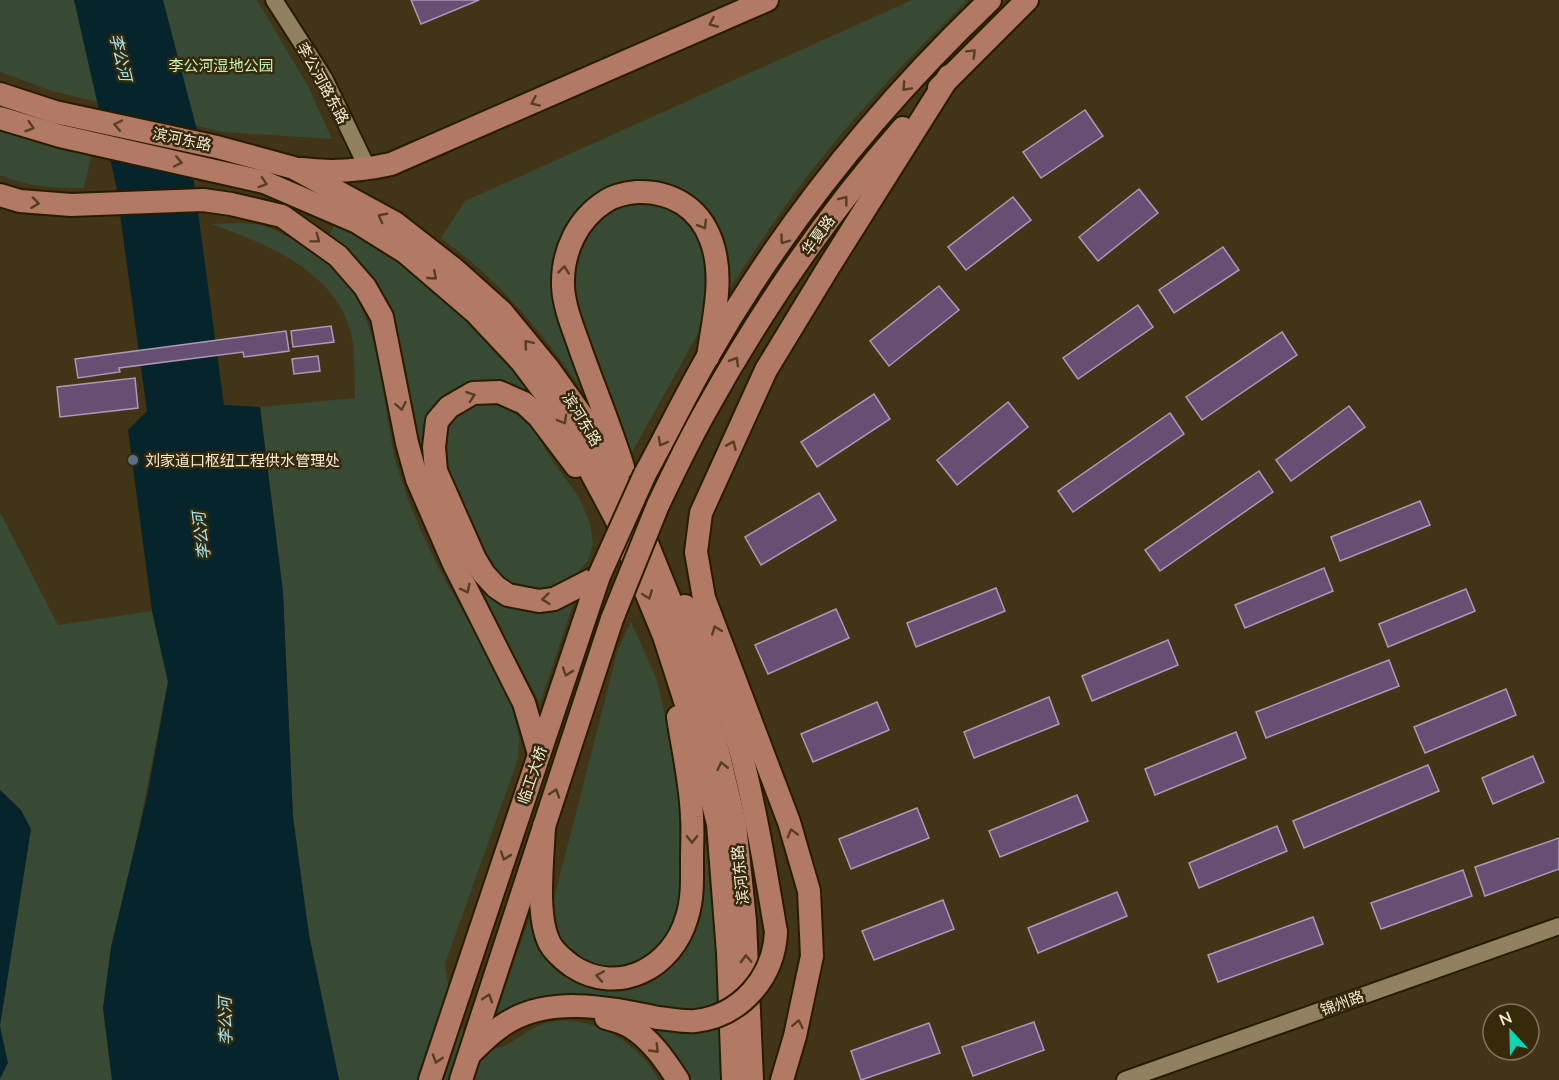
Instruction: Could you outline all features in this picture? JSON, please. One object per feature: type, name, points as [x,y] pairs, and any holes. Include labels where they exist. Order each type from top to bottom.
[{"type":"main road","points":[[294,168],[324,172],[368,169],[391,164],[767,0]]},
{"type":"main road","name":"华夏路","points":[[645,474],[708,357],[763,269],[824,184],[890,104],[990,0]]},
{"type":"main road","name":"华夏路","points":[[658,505],[705,412],[758,323],[816,237],[880,154],[949,76],[1027,0]]},
{"type":"main road","points":[[782,1080],[795,1036],[812,956],[808,891],[789,822],[704,598],[696,552],[701,513],[766,370],[949,76]]},
{"type":"main road","name":"滨河东路","points":[[0,94],[55,111],[217,147],[294,168],[394,223],[454,269],[502,312],[548,368],[585,420],[614,472],[656,561],[681,627],[715,738],[735,824],[745,921],[752,1080]]},
{"type":"main road","name":"滨河东路","points":[[0,118],[60,136],[264,182],[357,222],[405,252],[476,313],[521,361],[559,412],[616,519],[664,636],[693,726],[718,824],[729,953],[733,1080]]},
{"type":"main road","points":[[640,526],[618,454],[570,320],[563,285],[566,258],[578,227],[591,212],[608,199],[627,193],[663,194],[680,201],[696,215],[705,227],[711,240],[716,262],[717,285],[708,357]]},
{"type":"main road","points":[[0,195],[20,201],[70,206],[203,200],[231,204],[282,216],[338,256],[365,287],[382,317],[417,479],[454,564],[524,703],[539,754]]},
{"type":"main road","points":[[599,576],[554,599],[539,601],[508,595],[496,587],[474,559],[436,471],[434,447],[437,422],[449,407],[473,393],[499,392],[524,403],[539,417],[616,519]]},
{"type":"main road","name":"临工大桥","points":[[430,1080],[599,576],[645,474]]},
{"type":"main road","name":"临工大桥","points":[[461,1080],[612,619],[658,505]]},
{"type":"main road","points":[[470,1054],[500,1027],[522,1015],[544,1008],[567,1006],[620,1010],[685,1022],[717,1017],[743,1001],[761,981],[772,958],[776,932],[756,819],[737,735],[699,631],[677,591],[656,561]]},
{"type":"main road","points":[[544,826],[541,912],[543,929],[551,946],[564,960],[580,971],[599,977],[621,978],[643,972],[662,959],[678,941],[687,918],[692,893],[692,816],[664,636]]},
{"type":"main road","points":[[567,1006],[628,1025],[663,1057],[678,1080]]},
{"type":"street","name":"李公河路东路","points":[[274,0],[324,78],[368,169]]},
{"type":"street","name":"锦州路","points":[[1125,1080],[1559,926]]},
{"type":"green space","name":"李公河湿地公园","points":[[0,0],[257,0],[308,86],[332,139],[222,132],[52,91],[0,72]]},
{"type":"green space","points":[[912,0],[968,0],[921,46],[833,143],[793,195],[726,294],[721,242],[653,185],[564,235],[587,398],[553,350],[515,304],[482,271],[441,238],[465,201]]},
{"type":"green space","points":[[0,131],[92,153],[84,188],[31,184],[0,175]]},
{"type":"green space","points":[[642,200],[659,203],[687,218],[700,237],[706,255],[709,282],[701,328],[630,456],[603,390],[572,289],[580,244],[590,225],[605,214],[626,204]]},
{"type":"green space","points":[[243,223],[266,227],[314,252],[342,277],[362,309],[377,357],[395,457],[407,498],[449,587],[493,664],[514,714],[519,735],[518,759],[445,964],[457,1017],[472,1041],[481,1048],[493,1049],[511,1042],[538,1026],[555,1021],[590,1024],[607,1031],[638,1052],[659,1080],[339,1080],[309,935],[293,817],[283,592],[260,407],[355,398],[353,343],[346,319],[334,298],[319,280],[279,252],[211,224]]},
{"type":"green space","points":[[335,225],[368,240],[427,281],[480,332],[552,414],[524,392],[434,411],[425,426],[424,446],[417,449],[400,343],[393,314],[366,271],[350,252],[329,235]]},
{"type":"green space","points":[[489,399],[523,413],[554,463],[579,497],[590,523],[593,544],[588,561],[573,577],[543,593],[512,587],[483,559],[448,481],[441,438],[452,415],[462,407]]},
{"type":"green space","points":[[0,512],[58,625],[152,611],[168,682],[103,1008],[112,1080],[0,1080]]},
{"type":"green space","points":[[470,573],[512,607],[540,611],[573,605],[540,703]]},
{"type":"green space","points":[[631,622],[657,680],[677,768],[682,801],[681,905],[669,941],[634,966],[594,969],[558,943],[551,910],[618,649]]},
{"type":"green space","points":[[703,815],[721,1002],[697,1010],[514,1006],[495,1016],[532,911],[563,972],[660,971],[701,856]]},
{"type":"green space","points":[[721,1025],[720,1080],[690,1080],[678,1060],[655,1035],[657,1028],[689,1032]]},
{"type":"water","name":"李公河","points":[[74,0],[163,0],[198,134],[193,175],[224,405],[260,407],[283,592],[293,817],[309,935],[339,1080],[112,1080],[103,1008],[111,947],[147,796],[168,682],[152,611],[128,430],[147,411],[116,185]]},
{"type":"water","points":[[0,790],[21,810],[31,829],[0,1026]]},
{"type":"water","points":[[0,1026],[8,1063],[0,1079]]},
{"type":"building","points":[[411,0],[479,0],[421,24]]},
{"type":"building","points":[[1085,110],[1103,136],[1041,178],[1023,152]]},
{"type":"building","points":[[1139,189],[1158,213],[1098,261],[1079,237]]},
{"type":"building","points":[[1013,197],[1031,220],[966,270],[948,247]]},
{"type":"building","points":[[1223,247],[1239,270],[1174,313],[1159,290]]},
{"type":"building","points":[[939,286],[959,310],[889,366],[870,341]]},
{"type":"building","points":[[1138,305],[1153,327],[1078,379],[1063,358]]},
{"type":"building","points":[[331,326],[334,342],[293,347],[291,331]]},
{"type":"building","points":[[286,331],[289,351],[244,357],[243,352],[119,368],[120,372],[78,378],[75,359]]},
{"type":"building","points":[[1282,332],[1297,355],[1202,420],[1186,397]]},
{"type":"building","points":[[318,356],[320,371],[294,374],[292,359]]},
{"type":"building","points":[[135,378],[138,408],[60,417],[57,387]]},
{"type":"building","points":[[874,394],[890,419],[817,467],[801,442]]},
{"type":"building","points":[[1008,402],[1028,427],[957,485],[937,460]]},
{"type":"building","points":[[1349,406],[1365,427],[1291,481],[1276,460]]},
{"type":"building","points":[[1170,413],[1184,434],[1073,512],[1058,491]]},
{"type":"building","points":[[1259,471],[1273,492],[1160,571],[1145,550]]},
{"type":"building","points":[[819,493],[836,520],[761,565],[745,537]]},
{"type":"building","points":[[1420,501],[1430,525],[1340,561],[1331,537]]},
{"type":"building","points":[[1324,568],[1333,591],[1245,628],[1235,605]]},
{"type":"building","points":[[996,588],[1005,611],[916,647],[907,623]]},
{"type":"building","points":[[1466,589],[1475,611],[1388,647],[1379,624]]},
{"type":"building","points":[[836,609],[849,638],[768,674],[755,645]]},
{"type":"building","points":[[1168,640],[1178,665],[1092,701],[1082,676]]},
{"type":"building","points":[[1389,660],[1399,686],[1266,738],[1256,712]]},
{"type":"building","points":[[1506,689],[1516,715],[1425,753],[1414,727]]},
{"type":"building","points":[[1049,697],[1059,724],[974,758],[964,732]]},
{"type":"building","points":[[877,702],[889,730],[813,762],[801,734]]},
{"type":"building","points":[[1236,732],[1246,758],[1155,795],[1145,769]]},
{"type":"building","points":[[1533,756],[1544,782],[1493,804],[1482,778]]},
{"type":"building","points":[[1428,765],[1439,791],[1304,848],[1293,821]]},
{"type":"building","points":[[1077,795],[1088,821],[1000,857],[989,831]]},
{"type":"building","points":[[917,808],[929,838],[851,869],[839,839]]},
{"type":"building","points":[[1277,826],[1287,851],[1199,888],[1189,863]]},
{"type":"building","points":[[1559,838],[1559,869],[1485,896],[1475,867]]},
{"type":"building","points":[[1463,870],[1472,896],[1381,929],[1371,903]]},
{"type":"building","points":[[1117,892],[1127,916],[1038,953],[1028,928]]},
{"type":"building","points":[[943,900],[954,929],[874,960],[862,931]]},
{"type":"building","points":[[1313,917],[1323,944],[1218,982],[1208,955]]},
{"type":"building","points":[[1034,1022],[1044,1050],[973,1076],[962,1047]]},
{"type":"building","points":[[929,1023],[940,1053],[861,1080],[851,1051]]},
{"type":"place","name":"刘家道口枢纽工程供水管理处","points":[[133,460]]}]
